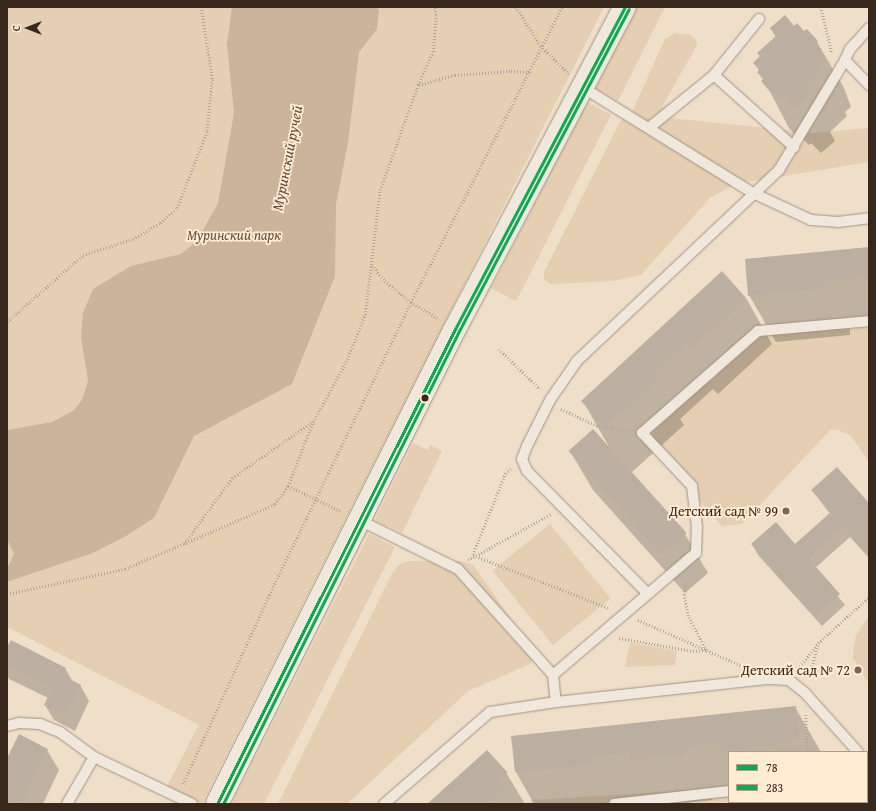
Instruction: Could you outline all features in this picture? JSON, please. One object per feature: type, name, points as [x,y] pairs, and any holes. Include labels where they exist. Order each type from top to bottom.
[{"type":"street","points":[[218,804],[455,329],[625,7]]},
{"type":"lane","points":[[650,128],[714,75],[759,19]]},
{"type":"lane","points":[[647,593],[527,472],[522,459],[550,400],[577,361],[779,170],[837,75],[850,49],[869,28]]},
{"type":"lane","points":[[845,60],[869,85]]},
{"type":"lane","points":[[714,75],[794,147]]},
{"type":"lane","points":[[582,88],[650,128],[753,193],[811,220],[838,222],[869,218]]},
{"type":"lane","points":[[554,675],[647,593],[696,553],[697,527],[692,486],[642,433],[758,332],[869,321]]},
{"type":"lane","points":[[359,520],[458,569],[554,675],[556,702]]},
{"type":"lane","points":[[384,804],[490,712],[556,702],[769,679],[789,680],[806,693],[857,751]]},
{"type":"lane","points":[[7,726],[19,723],[40,724],[60,732],[94,757],[192,804]]},
{"type":"lane","points":[[67,804],[94,757]]},
{"type":"lane","points":[[614,804],[728,791]]},
{"type":"path","points":[[7,322],[83,255],[132,239],[160,223],[177,208],[207,131],[212,79],[201,7]]},
{"type":"path","points":[[7,594],[125,569],[275,504],[288,486],[313,422],[346,362],[365,315],[380,190],[418,85],[433,52],[436,15],[434,7]]},
{"type":"path","points":[[516,7],[540,46],[582,88]]},
{"type":"path","points":[[178,797],[316,498],[411,302],[530,72],[540,46],[562,7]]},
{"type":"path","points":[[821,7],[837,75]]},
{"type":"path","points":[[418,85],[454,75],[511,71],[530,72]]},
{"type":"path","points":[[372,264],[385,281],[411,302],[455,329]]},
{"type":"path","points":[[184,544],[232,478],[313,422]]},
{"type":"path","points":[[473,555],[506,473],[522,459]]},
{"type":"path","points":[[288,486],[316,498],[359,520]]},
{"type":"path","points":[[458,569],[473,555],[564,508]]},
{"type":"path","points":[[696,553],[687,577],[684,595],[688,616],[706,650]]},
{"type":"path","points":[[473,555],[624,614],[769,679]]},
{"type":"path","points":[[789,680],[818,643],[869,597]]},
{"type":"path","points":[[601,634],[693,651],[706,650]]},
{"type":"green space","name":"Муринский парк","points":[[7,7],[604,7],[202,804],[166,788],[199,725],[7,627]]},
{"type":"green space","points":[[636,7],[665,7],[618,101],[594,88]]},
{"type":"green space","points":[[675,33],[690,35],[696,40],[697,45],[662,107],[670,118],[813,133],[869,128],[869,162],[736,184],[711,197],[641,275],[612,281],[552,284],[544,280],[544,272],[620,122],[632,112],[665,39]]},
{"type":"green space","points":[[586,102],[611,115],[516,301],[491,288]]},
{"type":"green space","points":[[869,318],[869,462],[850,435],[838,430],[830,430],[742,524],[722,526],[656,452],[652,439],[654,430],[767,330]]},
{"type":"green space","points":[[413,443],[428,450],[430,445],[442,451],[402,533],[375,520]]},
{"type":"green space","points":[[550,524],[610,599],[553,645],[492,571]]},
{"type":"green space","points":[[369,534],[395,547],[264,804],[236,804],[232,802]]},
{"type":"green space","points":[[409,561],[461,561],[473,565],[531,647],[534,657],[530,664],[468,691],[347,804],[278,804],[392,573],[400,564]]},
{"type":"green space","points":[[869,616],[869,684],[853,659],[853,650],[856,635]]},
{"type":"green space","points":[[630,643],[677,651],[675,665],[625,667]]},
{"type":"green space","points":[[728,788],[728,803],[523,804],[532,800]]},
{"type":"water","name":"Муринский ручей","points":[[232,7],[377,7],[379,11],[377,29],[359,52],[348,143],[336,204],[335,276],[292,384],[194,436],[154,518],[126,536],[93,553],[7,582],[7,569],[14,554],[7,539],[7,430],[52,422],[73,411],[82,400],[88,381],[81,337],[83,313],[93,289],[131,266],[181,254],[197,241],[218,203],[234,113],[227,44]]},
{"type":"building","points":[[785,15],[794,26],[797,23],[804,31],[807,29],[818,41],[816,44],[822,50],[819,53],[825,60],[818,66],[821,70],[803,87],[809,94],[794,108],[784,97],[782,100],[774,92],[772,94],[761,81],[763,79],[757,72],[760,70],[753,63],[760,56],[757,53],[776,36],[770,28]]},
{"type":"building","points":[[869,247],[869,277],[824,281],[824,289],[748,296],[745,259]]},
{"type":"building","points":[[722,271],[746,298],[691,349],[686,343],[653,373],[658,379],[605,427],[581,401]]},
{"type":"building","points":[[593,429],[687,533],[662,555],[568,451]]},
{"type":"building","points":[[837,467],[869,503],[869,555],[844,527],[808,558],[840,594],[815,616],[751,544],[776,522],[795,544],[831,512],[811,490]]},
{"type":"building","points":[[11,640],[66,668],[62,675],[81,685],[66,716],[44,705],[52,689],[7,667],[7,647]]},
{"type":"building","points":[[796,706],[799,738],[789,739],[790,743],[720,751],[719,743],[686,747],[686,754],[630,760],[630,753],[590,757],[591,764],[515,772],[511,736]]},
{"type":"building","points":[[19,734],[48,749],[21,804],[7,804],[7,758]]},
{"type":"building","points":[[487,750],[508,773],[495,775],[505,787],[486,804],[427,804]]},
{"type":"transit line","name":"78","points":[[217,804],[455,329],[625,7]]},
{"type":"transit line","name":"283","points":[[223,804],[459,331],[629,9]]},
{"type":"place","name":"Детский сад № 99","points":[[786,511]]},
{"type":"place","name":"Детский сад № 72","points":[[858,670]]}]
